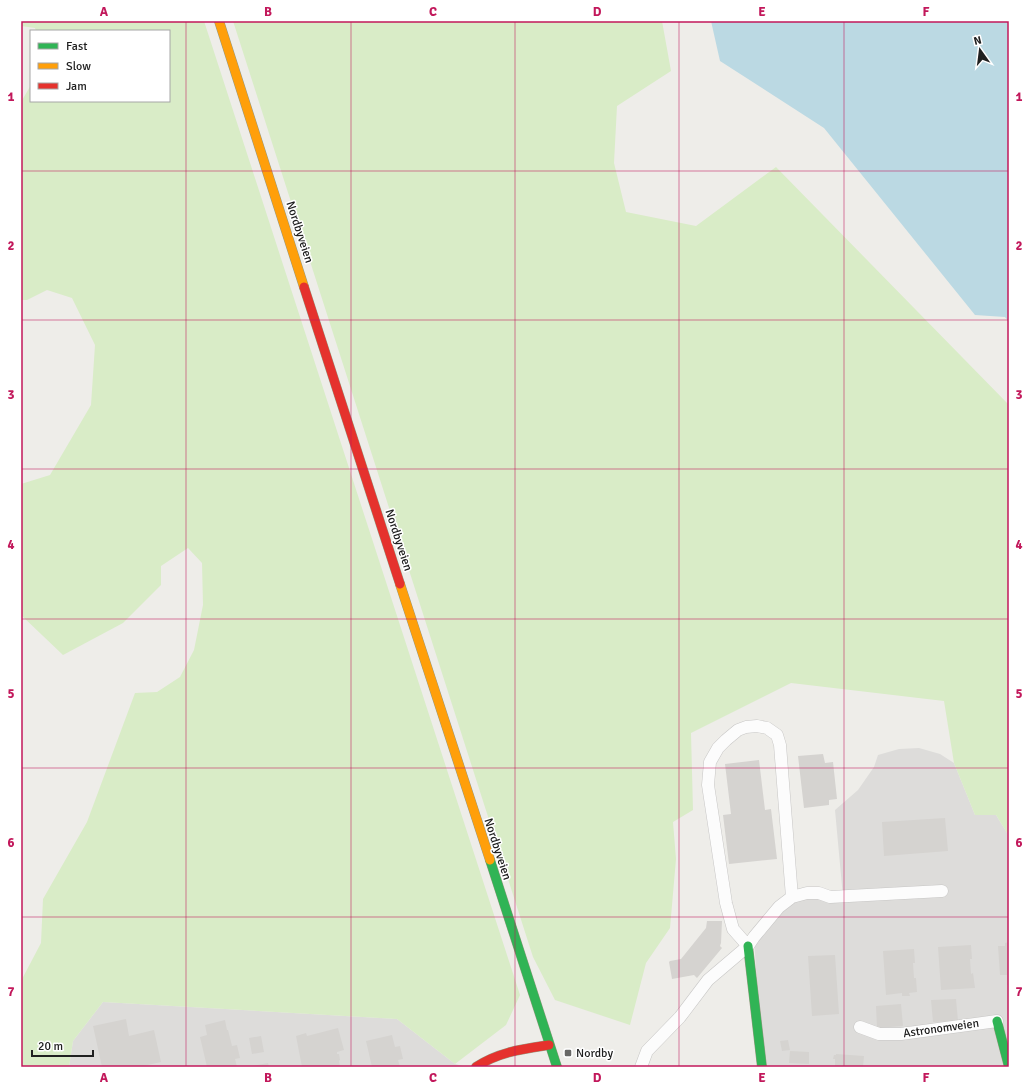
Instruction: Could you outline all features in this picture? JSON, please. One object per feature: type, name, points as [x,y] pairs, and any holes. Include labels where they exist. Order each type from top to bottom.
[{"type":"main road","name":"Nordbyveien","points":[[220,21],[331,371],[557,1067]]},
{"type":"main road","points":[[748,946],[762,1067]]},
{"type":"main road","name":"Astronomveien","points":[[997,1021],[1006,1044],[1009,1067]]},
{"type":"main road","points":[[476,1067],[490,1058],[503,1054],[549,1045]]},
{"type":"lane","points":[[748,946],[733,929],[726,903],[708,785],[710,762],[718,748],[738,730],[746,727],[758,726],[766,728],[777,735],[780,744],[792,897]]},
{"type":"lane","points":[[641,1067],[647,1051],[680,1017],[708,980],[748,946],[754,936],[779,907],[792,897],[807,893],[830,897],[942,891]]},
{"type":"lane","name":"Astronomveien","points":[[860,1027],[879,1034],[901,1034],[997,1021]]},
{"type":"shaded area","points":[[919,748],[940,754],[954,763],[975,815],[996,815],[1009,836],[1009,1067],[762,1067],[754,937],[792,897],[843,897],[835,810],[858,790],[874,767],[878,755],[899,749]]},
{"type":"shaded area","points":[[103,1002],[397,1019],[455,1064],[467,1067],[69,1067],[73,1041]]},
{"type":"green space","points":[[21,21],[204,21],[520,995],[506,1025],[455,1064],[397,1019],[103,1002],[73,1041],[69,1067],[21,1067],[21,981],[41,943],[43,899],[87,822],[135,693],[157,692],[180,677],[194,650],[203,605],[202,563],[188,548],[161,566],[161,585],[123,623],[63,655],[21,615],[21,484],[50,475],[91,405],[95,345],[72,298],[47,290],[27,300],[21,300],[21,102],[30,87],[30,102],[170,102],[170,30],[36,30],[35,28],[21,26]]},
{"type":"green space","points":[[233,21],[662,21],[671,71],[617,106],[614,163],[626,212],[696,226],[776,167],[1009,405],[1009,836],[996,815],[975,815],[954,763],[944,701],[791,683],[691,733],[693,810],[673,822],[676,859],[670,928],[646,963],[630,1025],[555,1000],[533,957]]},
{"type":"water","points":[[711,21],[1009,21],[1009,322],[1005,317],[975,315],[824,128],[720,61]]},
{"type":"building","points":[[823,754],[825,763],[833,762],[837,799],[829,800],[829,805],[804,808],[798,756]]},
{"type":"building","points":[[759,760],[765,810],[771,809],[777,859],[729,864],[723,815],[731,814],[725,764]]},
{"type":"building","points":[[945,818],[948,851],[884,856],[882,822]]},
{"type":"building","points":[[707,921],[722,921],[720,946],[722,948],[697,978],[694,975],[672,979],[669,962],[681,959],[706,928]]},
{"type":"building","points":[[1009,942],[1009,985],[1007,985],[1007,975],[1000,975],[998,946],[1005,946],[1005,943]]},
{"type":"building","points":[[971,945],[971,974],[973,973],[975,988],[941,990],[938,947]]},
{"type":"building","points":[[914,949],[914,978],[916,978],[917,992],[909,993],[910,996],[902,996],[902,993],[886,995],[883,951]]},
{"type":"building","points":[[835,955],[839,1014],[812,1016],[808,956]]},
{"type":"building","points":[[956,999],[958,1021],[933,1022],[931,1000]]},
{"type":"building","points":[[901,1004],[903,1026],[877,1028],[876,1006]]},
{"type":"building","points":[[126,1019],[129,1036],[154,1030],[161,1062],[139,1067],[102,1067],[93,1026]]},
{"type":"building","points":[[225,1020],[232,1046],[237,1045],[240,1058],[235,1059],[237,1067],[207,1067],[200,1037],[207,1035],[205,1025]]},
{"type":"building","points":[[338,1028],[344,1050],[337,1052],[337,1054],[339,1054],[340,1067],[302,1067],[296,1036],[306,1033],[307,1036]]},
{"type":"building","points":[[392,1035],[395,1047],[400,1046],[403,1059],[398,1060],[400,1067],[372,1067],[366,1041]]},
{"type":"building","points":[[261,1036],[264,1052],[252,1054],[249,1038]]},
{"type":"building","points":[[788,1040],[790,1050],[782,1051],[780,1041]]},
{"type":"building","points":[[790,1051],[809,1052],[809,1064],[789,1063]]},
{"type":"building","points":[[834,1055],[864,1056],[863,1067],[835,1067],[835,1059],[833,1059]]},
{"type":"building","points":[[268,1063],[269,1067],[253,1067],[253,1066]]},
{"type":"traffic: fast","points":[[490,860],[557,1067]]},
{"type":"traffic: fast","points":[[748,946],[762,1067]]},
{"type":"traffic: fast","points":[[997,1021],[1009,1067]]},
{"type":"traffic: slow","points":[[219,21],[304,287]]},
{"type":"traffic: slow","points":[[400,584],[490,860]]},
{"type":"traffic: jam","points":[[304,287],[400,584]]},
{"type":"traffic: jam","points":[[476,1067],[502,1055],[549,1045]]},
{"type":"place","name":"Nordby","points":[[568,1053]]}]
